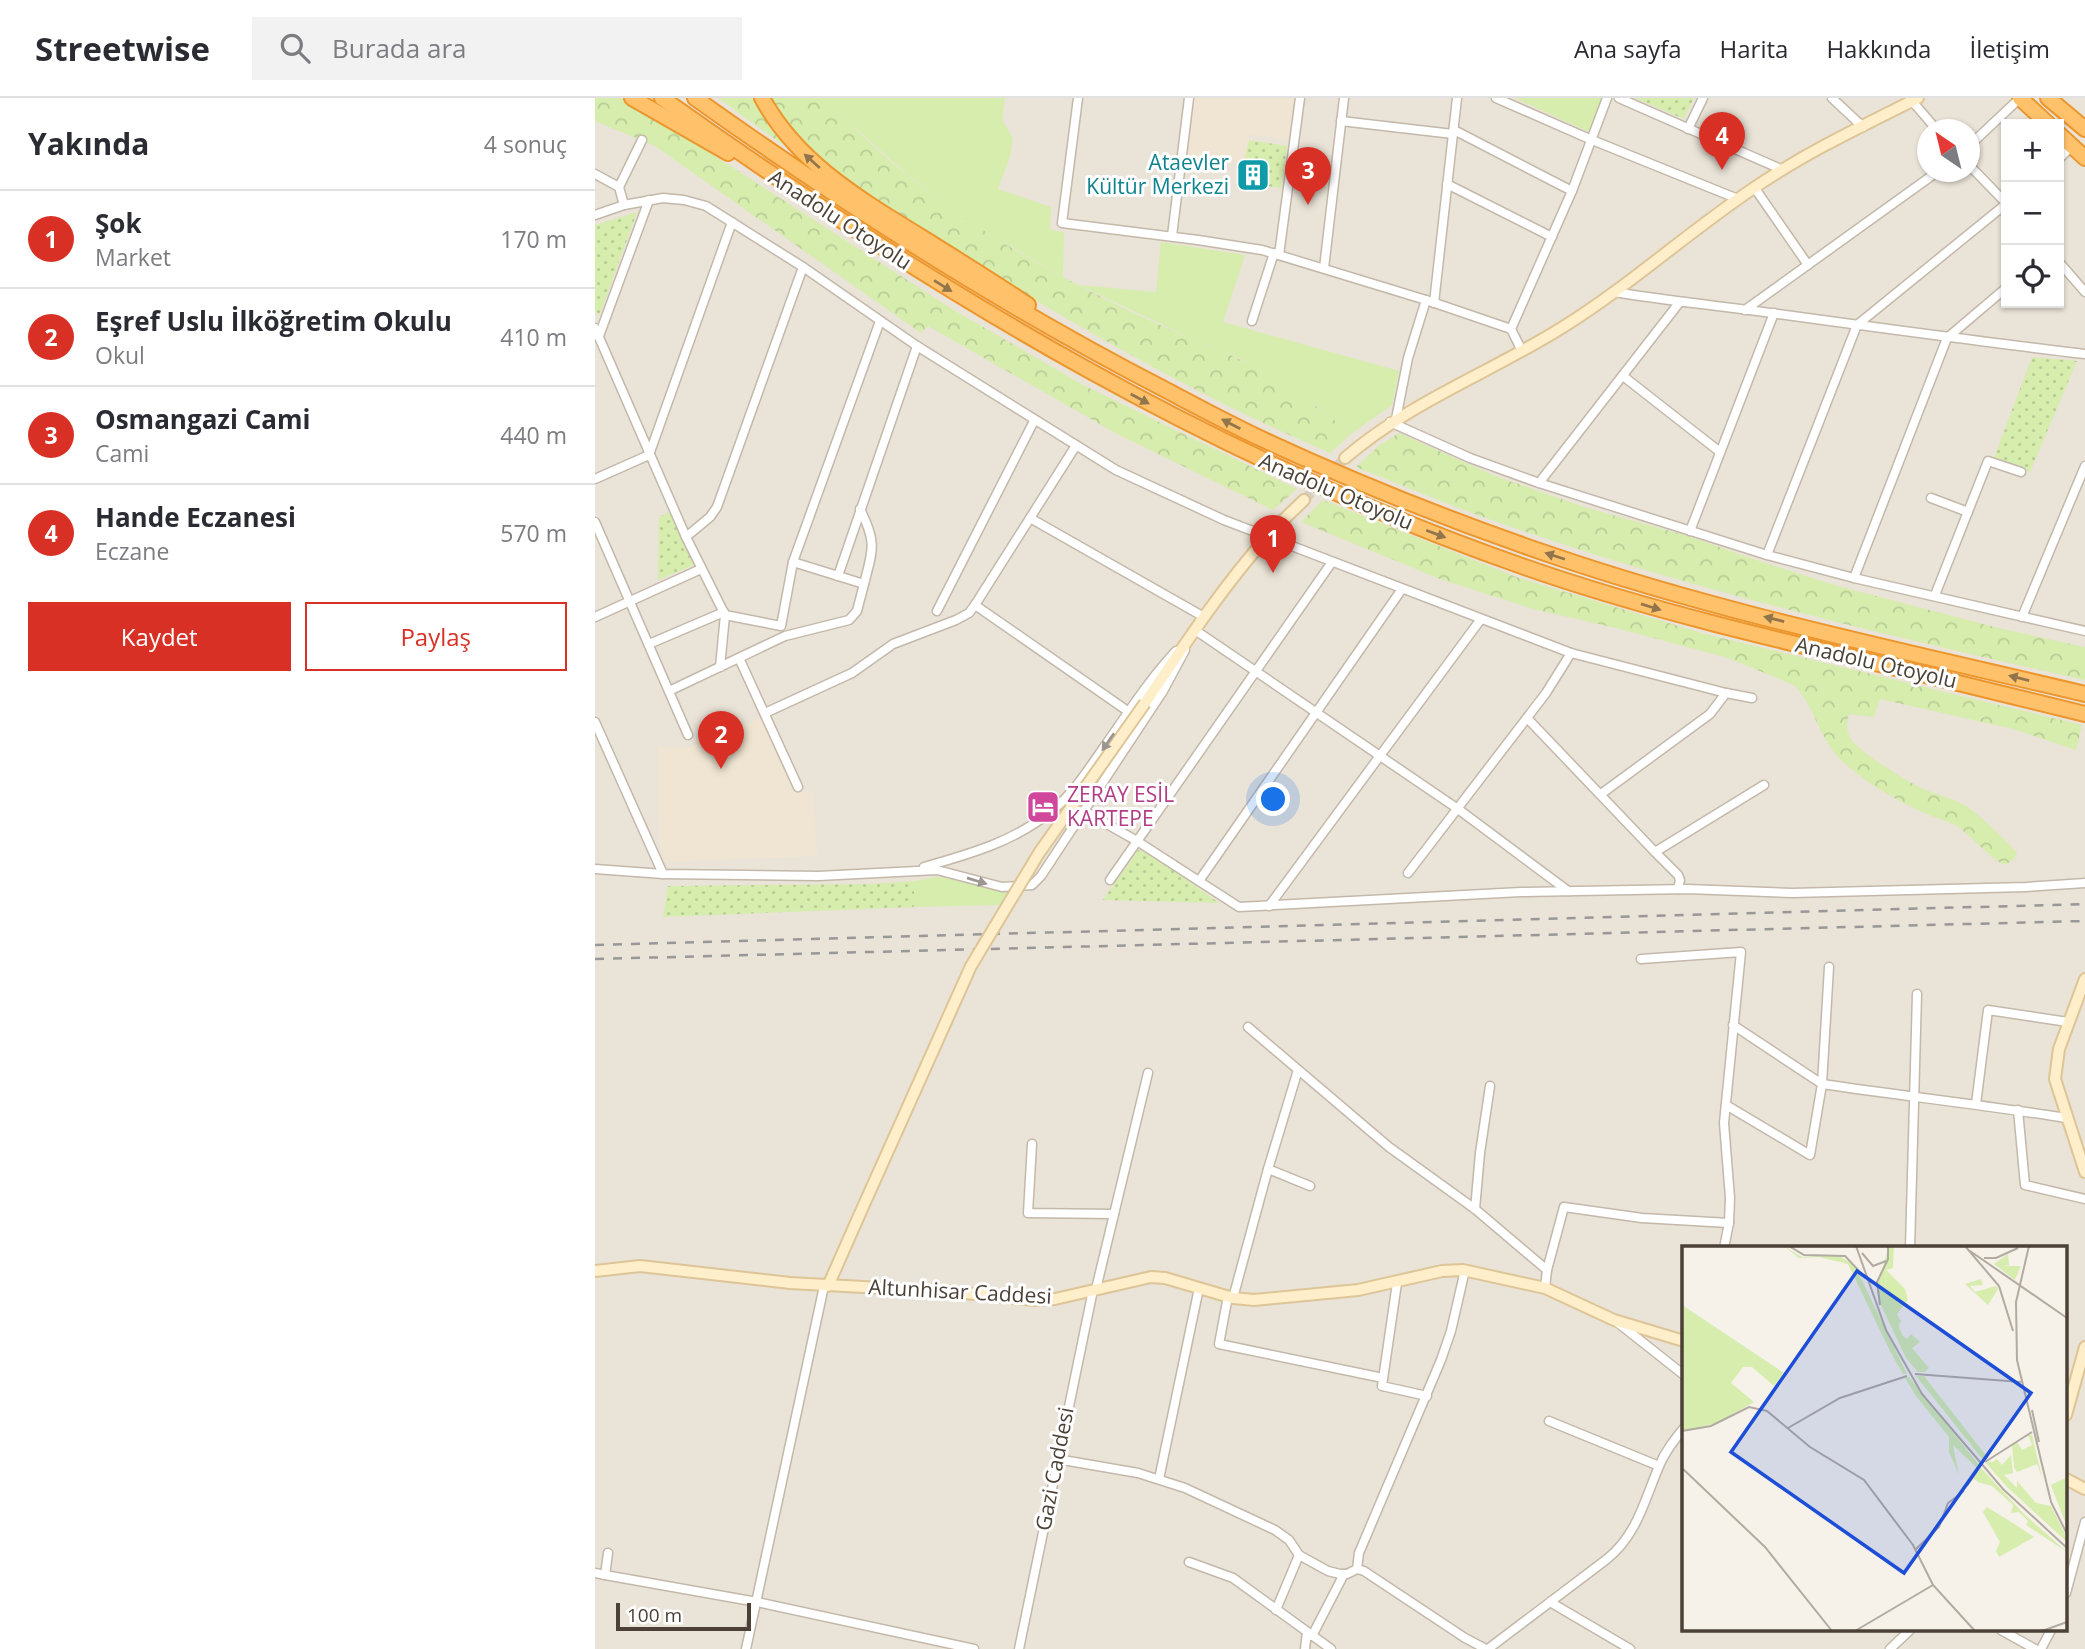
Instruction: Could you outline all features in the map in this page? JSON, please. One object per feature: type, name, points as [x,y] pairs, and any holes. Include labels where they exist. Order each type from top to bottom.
[{"type":"highway","points":[[632,98],[706,143],[767,172]]},
{"type":"highway","name":"Anadolu Otoyolu","points":[[662,98],[767,172],[931,279],[1111,384],[1229,445],[1387,514],[1545,574],[1679,615],[2085,714]]},
{"type":"highway","name":"Anadolu Otoyolu","points":[[695,98],[842,199],[1014,307],[1135,374],[1266,441],[1362,483],[1556,557],[1721,605],[2085,694]]},
{"type":"highway","points":[[762,98],[785,135],[825,173],[854,195],[1135,374]]},
{"type":"highway","points":[[2020,98],[2043,119]]},
{"type":"highway","points":[[2048,98],[2085,129]]},
{"type":"highway","points":[[2064,139],[2085,158]]},
{"type":"street","points":[[1078,98],[1062,223],[1172,236],[1276,254],[1511,329],[1522,351]]},
{"type":"street","points":[[1172,236],[1189,98]]},
{"type":"street","points":[[1252,321],[1276,254],[1300,98]]},
{"type":"street","points":[[1324,268],[1344,98]]},
{"type":"street","points":[[1393,420],[1408,358],[1430,301],[1457,98]]},
{"type":"street","points":[[1496,98],[1738,199]]},
{"type":"street","points":[[1511,329],[1572,191],[1607,98]]},
{"type":"street","points":[[1619,98],[1783,170]]},
{"type":"street","points":[[1688,129],[1703,98]]},
{"type":"street","points":[[1832,98],[1842,101],[1863,127]]},
{"type":"street","points":[[1980,136],[2020,98]]},
{"type":"street","points":[[1345,458],[1393,420],[1564,326],[1754,187],[1783,170],[1915,99],[1929,119]]},
{"type":"street","points":[[1341,121],[1453,132],[1572,191]]},
{"type":"street","points":[[624,205],[619,187],[642,140]]},
{"type":"street","points":[[2064,154],[2071,146]]},
{"type":"street","points":[[595,174],[619,187]]},
{"type":"street","points":[[1980,177],[2001,199]]},
{"type":"street","points":[[1745,310],[1923,182]]},
{"type":"street","points":[[1447,184],[1552,237]]},
{"type":"street","points":[[1754,187],[1808,265]]},
{"type":"street","points":[[595,215],[624,205],[674,198],[718,212],[917,346],[1075,447],[1116,470],[1224,520],[1571,653],[1752,698]]},
{"type":"street","points":[[649,200],[597,332],[686,537],[724,613],[720,667]]},
{"type":"street","points":[[1767,555],[1857,325],[2001,208]]},
{"type":"street","points":[[595,479],[649,455],[732,222]]},
{"type":"street","points":[[686,537],[710,517],[717,507],[803,267]]},
{"type":"street","points":[[2064,268],[2085,292]]},
{"type":"street","points":[[1614,292],[1679,303],[2083,354],[2085,343]]},
{"type":"street","points":[[1854,578],[1947,338],[2001,292]]},
{"type":"street","points":[[1539,483],[1679,303]]},
{"type":"street","points":[[1690,531],[1774,313]]},
{"type":"street","points":[[785,636],[781,625],[793,562],[880,321]]},
{"type":"street","points":[[838,576],[917,346]]},
{"type":"street","points":[[1623,376],[1720,452]]},
{"type":"street","points":[[1393,420],[1470,458],[1539,483],[1767,555],[1854,578],[2085,631]]},
{"type":"street","points":[[937,611],[1034,421]]},
{"type":"street","points":[[765,713],[852,673],[893,644],[969,613],[1075,447]]},
{"type":"street","points":[[1935,595],[1988,461],[2021,472]]},
{"type":"street","points":[[2022,617],[2085,466]]},
{"type":"street","points":[[1931,498],[1968,512]]},
{"type":"street","points":[[746,1649],[826,1286],[971,966],[1039,853],[1204,617],[1267,537],[1304,500]]},
{"type":"street","points":[[669,691],[785,636],[849,620],[857,611],[873,545],[871,533],[860,509]]},
{"type":"street","points":[[1030,518],[1204,617]]},
{"type":"street","points":[[595,522],[688,735]]},
{"type":"street","points":[[793,562],[864,584]]},
{"type":"street","points":[[1109,880],[1332,562]]},
{"type":"street","points":[[595,617],[701,569]]},
{"type":"street","points":[[1199,881],[1402,589]]},
{"type":"street","points":[[975,605],[1129,712]]},
{"type":"street","points":[[649,644],[724,613],[781,625]]},
{"type":"street","points":[[1269,906],[1481,619]]},
{"type":"street","points":[[1195,630],[1458,809],[1568,891]]},
{"type":"street","points":[[911,870],[1001,842],[1049,813],[1079,782],[1168,659],[1195,630]]},
{"type":"street","points":[[595,869],[663,874],[818,876],[911,870],[947,872],[1002,887],[1032,885],[1041,876],[1163,691],[1195,630]]},
{"type":"street","points":[[1408,873],[1527,718],[1571,653]]},
{"type":"street","points":[[739,658],[798,787]]},
{"type":"street","points":[[1601,794],[1710,714],[1726,693]]},
{"type":"street","points":[[1527,718],[1680,880],[1678,889]]},
{"type":"street","points":[[595,722],[663,874]]},
{"type":"street","points":[[1655,852],[1764,785]]},
{"type":"street","points":[[1084,811],[1137,841],[1239,907],[1568,891],[1678,889],[1792,893],[2007,888],[2085,883]]},
{"type":"street","points":[[1641,960],[1741,953],[1724,1137],[1729,1180],[1729,1223],[1724,1246]]},
{"type":"street","points":[[1726,1105],[1810,1155],[1822,1084],[1829,967]]},
{"type":"street","points":[[2085,979],[2059,1049],[2055,1079],[2085,1172]]},
{"type":"street","points":[[1910,1246],[1917,994]]},
{"type":"street","points":[[1976,1104],[1988,1010],[2068,1022]]},
{"type":"street","points":[[1733,1025],[1822,1084],[2066,1118]]},
{"type":"street","points":[[1248,1027],[1389,1147],[1475,1209],[1547,1270]]},
{"type":"street","points":[[1298,1070],[1230,1297],[1219,1345],[1383,1378]]},
{"type":"street","name":"Gazi Caddesi","points":[[1019,1649],[1094,1290],[1148,1073]]},
{"type":"street","points":[[1475,1209],[1490,1086]]},
{"type":"street","points":[[2018,1110],[2025,1185],[2085,1199]]},
{"type":"street","points":[[1032,1143],[1028,1213],[1114,1214]]},
{"type":"street","points":[[1268,1169],[1310,1186]]},
{"type":"street","points":[[1545,1288],[1547,1270],[1564,1207],[1642,1218],[1729,1223]]},
{"type":"street","points":[[595,1265],[622,1266]]},
{"type":"street","name":"Altunhisar Caddesi","points":[[595,1271],[622,1266],[649,1266],[826,1286],[955,1292],[1034,1300],[1055,1299],[1151,1278],[1165,1278],[1230,1297],[1254,1300],[1302,1297],[1397,1283],[1442,1271],[1465,1270],[1545,1288],[1614,1320],[1682,1340]]},
{"type":"street","points":[[1357,1569],[1359,1553],[1400,1453],[1427,1396],[1451,1331],[1465,1270]]},
{"type":"street","points":[[1397,1283],[1382,1385],[1427,1396]]},
{"type":"street","points":[[1159,1479],[1199,1288]]},
{"type":"street","points":[[1614,1320],[1682,1373]]},
{"type":"street","points":[[2067,1411],[2085,1347]]},
{"type":"street","points":[[1549,1421],[1659,1466]]},
{"type":"street","points":[[1057,1459],[1159,1479],[1185,1488],[1260,1522],[1289,1540],[1299,1556],[1334,1573],[1344,1574],[1357,1569],[1364,1571],[1465,1638],[1487,1649],[1621,1546],[1643,1510],[1669,1447],[1682,1431]]},
{"type":"street","points":[[2067,1480],[2085,1489]]},
{"type":"street","points":[[2067,1590],[2085,1522]]},
{"type":"street","points":[[605,1575],[608,1553]]},
{"type":"street","points":[[1276,1610],[1299,1556]]},
{"type":"street","points":[[1189,1562],[1233,1578],[1331,1649]]},
{"type":"street","points":[[595,1573],[757,1602],[974,1649]]},
{"type":"street","points":[[1305,1649],[1310,1634],[1344,1574]]},
{"type":"street","points":[[1550,1602],[1630,1649]]},
{"type":"street","points":[[1890,1649],[1908,1632]]},
{"type":"street","points":[[2005,1632],[2035,1649]]},
{"type":"street","points":[[2041,1649],[2050,1632]]},
{"type":"shaded area","points":[[595,98],[2085,98],[2085,1649],[595,1649]]},
{"type":"shaded area","points":[[1194,98],[1294,98],[1288,140],[1250,134],[1245,162],[1185,155]]},
{"type":"shaded area","points":[[761,718],[793,792],[813,791],[817,856],[665,862],[659,843],[658,747],[688,748]]},
{"type":"green space","points":[[595,98],[620,98],[631,102],[952,309],[1085,386],[1297,489],[1273,510],[1117,434],[928,326],[921,333],[655,146],[595,121]]},
{"type":"green space","points":[[718,98],[754,98],[786,147]]},
{"type":"green space","points":[[771,98],[825,98],[878,151],[907,175],[998,240],[1110,302],[1270,375],[1351,434],[1330,453],[1204,394],[1082,327],[845,182],[804,144]]},
{"type":"green space","points":[[825,98],[1005,98],[1002,120],[1013,138],[1010,157],[998,189],[1051,207],[1050,229],[1064,233],[1063,277],[963,219],[907,174]]},
{"type":"green space","points":[[1515,98],[1603,98],[1589,132]]},
{"type":"green space","points":[[1635,98],[1694,98],[1684,119]]},
{"type":"green space","points":[[1249,140],[1287,146],[1281,188],[1239,182]]},
{"type":"green space","points":[[637,212],[600,314],[597,314],[595,225]]},
{"type":"green space","points":[[1161,242],[1245,255],[1223,322],[1399,371],[1392,405],[1351,434],[1317,406],[1243,360],[1079,285],[1156,292]]},
{"type":"green space","points":[[2032,357],[2077,361],[2030,472],[1994,458]]},
{"type":"green space","points":[[1399,433],[1495,476],[1584,507],[1691,537],[1834,585],[1998,628],[2085,647],[2085,680],[1863,629],[1644,570],[1482,516],[1356,467],[1380,445]]},
{"type":"green space","points":[[1323,500],[1519,578],[1705,634],[2082,725],[2076,750],[2013,729],[1880,699],[1874,717],[1849,714],[1847,730],[1860,749],[1919,787],[1969,808],[2000,835],[2017,853],[2015,858],[2005,865],[1955,825],[1891,796],[1848,766],[1826,741],[1807,702],[1794,685],[1728,658],[1533,609],[1440,579],[1301,522]]},
{"type":"green space","points":[[669,512],[694,565],[658,580],[659,517]]},
{"type":"green space","points":[[1139,849],[1173,870],[1219,903],[1103,900]]},
{"type":"green space","points":[[936,877],[1007,893],[1000,905],[914,907],[914,881]]},
{"type":"green space","points":[[914,881],[914,907],[663,917],[668,886],[871,884]]},
{"type":"tunnel","points":[[1304,500],[1345,458]]},
{"type":"railway","points":[[595,945],[2085,904]]},
{"type":"railway","points":[[595,959],[2085,921]]},
{"type":"place","name":"Hande Eczanesi","points":[[1722,170]]},
{"type":"place","name":"Ataevler Kültür Merkezi","points":[[1253,175]]},
{"type":"place","name":"Osmangazi Cami","points":[[1308,205]]},
{"type":"place","name":"Şok","points":[[1273,573]]},
{"type":"place","name":"Eşref Uslu İlköğretim Okulu","points":[[721,769]]},
{"type":"place","name":"ZERAY ESİL KARTEPE","points":[[1043,807]]}]
